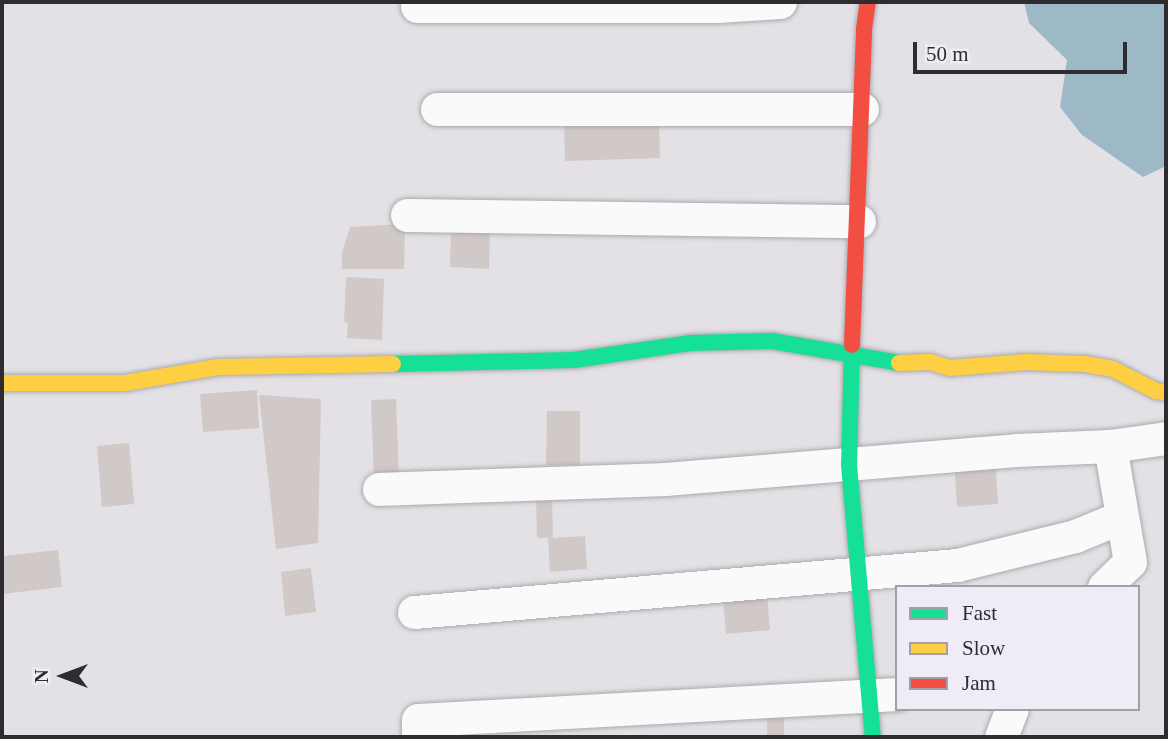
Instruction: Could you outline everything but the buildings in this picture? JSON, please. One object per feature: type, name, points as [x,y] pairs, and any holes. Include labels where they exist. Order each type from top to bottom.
[{"type":"street","points":[[417,6],[717,6],[780,2]]},
{"type":"street","points":[[868,2],[864,29],[859,221],[849,401],[849,465],[857,572],[883,695],[873,737]]},
{"type":"street","points":[[437,109],[862,109]]},
{"type":"street","points":[[407,215],[859,221]]},
{"type":"street","points":[[2,383],[125,383],[219,367],[574,360],[690,343],[772,341],[890,363],[930,362],[950,368],[1026,362],[1085,364],[1113,369],[1156,391],[1166,392]]},
{"type":"street","points":[[379,489],[665,480],[1016,450],[1110,446],[1166,438]]},
{"type":"street","points":[[1106,585],[1130,562],[1110,446]]},
{"type":"street","points":[[414,612],[957,565],[1075,536],[1121,517]]},
{"type":"street","points":[[418,737],[418,720],[883,695]]},
{"type":"street","points":[[1001,737],[1011,711]]},
{"type":"water","points":[[1024,2],[1166,2],[1166,166],[1143,177],[1082,135],[1060,107],[1067,60],[1029,23]]},
{"type":"traffic: fast","points":[[393,364],[574,360],[690,343],[772,341],[899,363]]},
{"type":"traffic: fast","points":[[852,345],[849,465],[873,737]]},
{"type":"traffic: slow","points":[[899,363],[930,362],[950,368],[1026,362],[1085,364],[1113,369],[1156,391],[1166,392]]},
{"type":"traffic: slow","points":[[2,383],[125,383],[219,367],[393,364]]},
{"type":"traffic: jam","points":[[852,345],[864,29],[868,2]]}]
